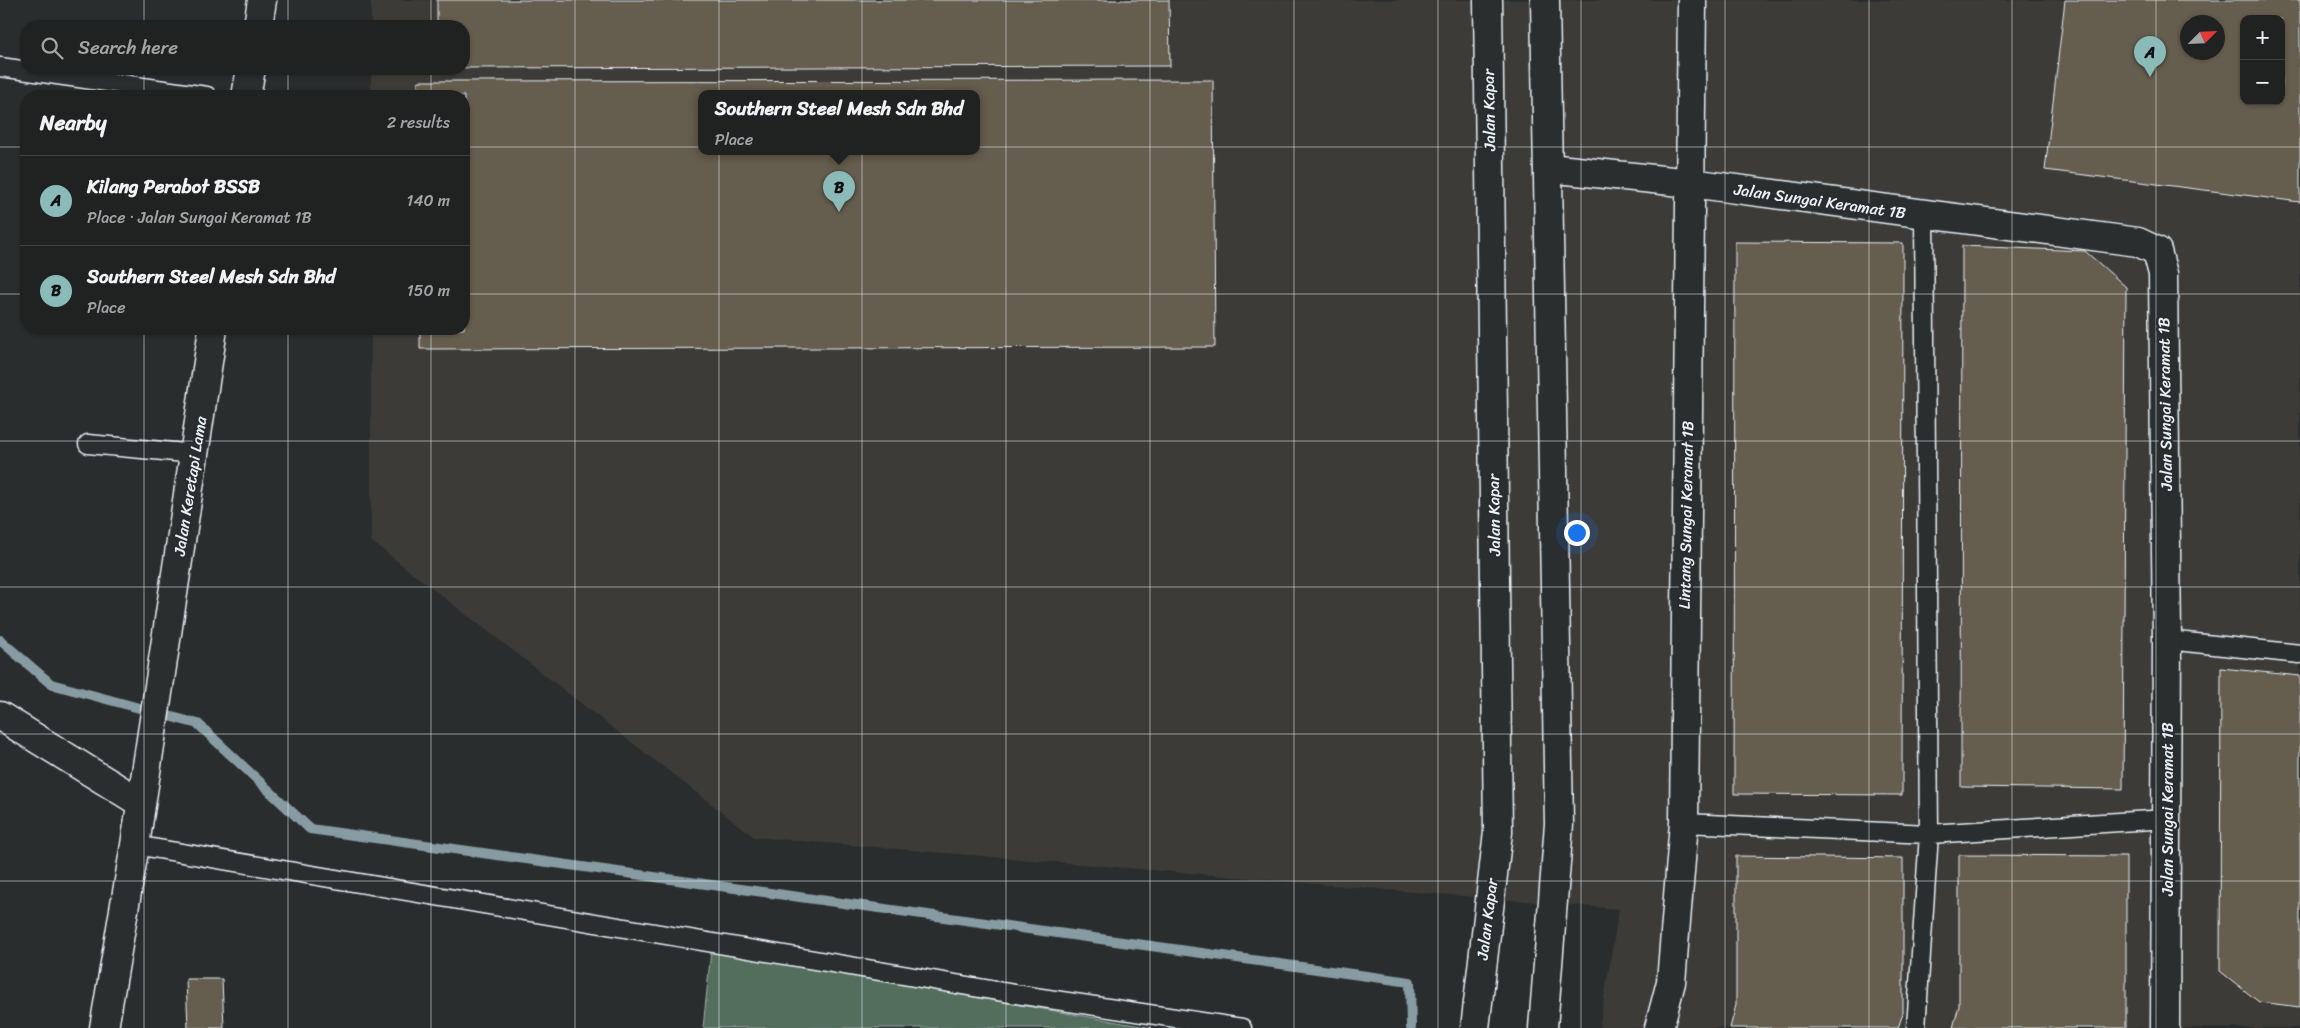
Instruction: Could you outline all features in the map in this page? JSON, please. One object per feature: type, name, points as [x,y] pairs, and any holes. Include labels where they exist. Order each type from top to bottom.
[{"type":"main road","points":[[259,20],[262,0]]},
{"type":"main road","name":"Jalan Kapar","points":[[1475,1028],[1498,832],[1488,0]]},
{"type":"main road","points":[[1543,1028],[1559,824],[1545,0]]},
{"type":"main road","name":"Lintang Sungai Keramat 1B","points":[[1659,1028],[1671,982],[1684,823],[1685,571],[1692,183],[1692,0]]},
{"type":"main road","points":[[247,90],[249,75]]},
{"type":"main road","name":"Jalan Sungai Keramat 1B","points":[[1548,168],[1692,183],[2138,242],[2157,251],[2163,274],[2167,640],[2165,1028]]},
{"type":"main road","name":"Jalan Keretapi Lama","points":[[142,803],[164,643],[196,454],[212,335]]},
{"type":"main road","points":[[0,716],[142,803],[104,1028]]},
{"type":"lane","points":[[0,67],[20,70]]},
{"type":"lane","points":[[57,75],[164,90]]},
{"type":"lane","points":[[1916,1028],[1929,834],[1924,215]]},
{"type":"lane","points":[[88,444],[196,454]]},
{"type":"lane","points":[[2167,640],[2300,654]]},
{"type":"lane","points":[[1684,823],[1929,834],[2167,819]]},
{"type":"lane","points":[[135,845],[1000,991],[1242,1028]]},
{"type":"shaded area","points":[[371,0],[2300,0],[2300,1028],[1599,1028],[1619,909],[754,837],[371,541],[371,335],[470,335],[470,90],[371,90],[371,75],[470,75],[470,20],[371,20]]},
{"type":"green space","points":[[711,951],[1152,1028],[703,1028]]},
{"type":"building","points":[[437,0],[1169,0],[1170,66],[470,68],[470,20],[437,20]]},
{"type":"building","points":[[2065,0],[2300,0],[2300,202],[2045,170]]},
{"type":"building","points":[[1213,80],[1215,347],[420,349],[420,335],[470,335],[470,90],[418,90],[418,81]]},
{"type":"building","points":[[1735,242],[1903,243],[1902,795],[1734,794]]},
{"type":"building","points":[[1962,246],[2085,251],[2126,287],[2123,789],[1961,787]]},
{"type":"building","points":[[2221,668],[2300,676],[2300,1007],[2259,1002],[2220,971]]},
{"type":"building","points":[[1959,855],[2126,856],[2126,1028],[1953,1028],[1959,1006]]},
{"type":"building","points":[[1736,856],[1903,858],[1903,1013],[1898,1028],[1730,1028],[1736,1005]]},
{"type":"building","points":[[186,979],[222,979],[224,1028],[188,1028]]},
{"type":"waterway","points":[[0,640],[51,684],[198,724],[310,829],[1410,982],[1411,1028]]},
{"type":"place","name":"Kilang Perabot BSSB","points":[[2150,77]]},
{"type":"place","name":"Southern Steel Mesh Sdn Bhd","points":[[839,212]]}]
